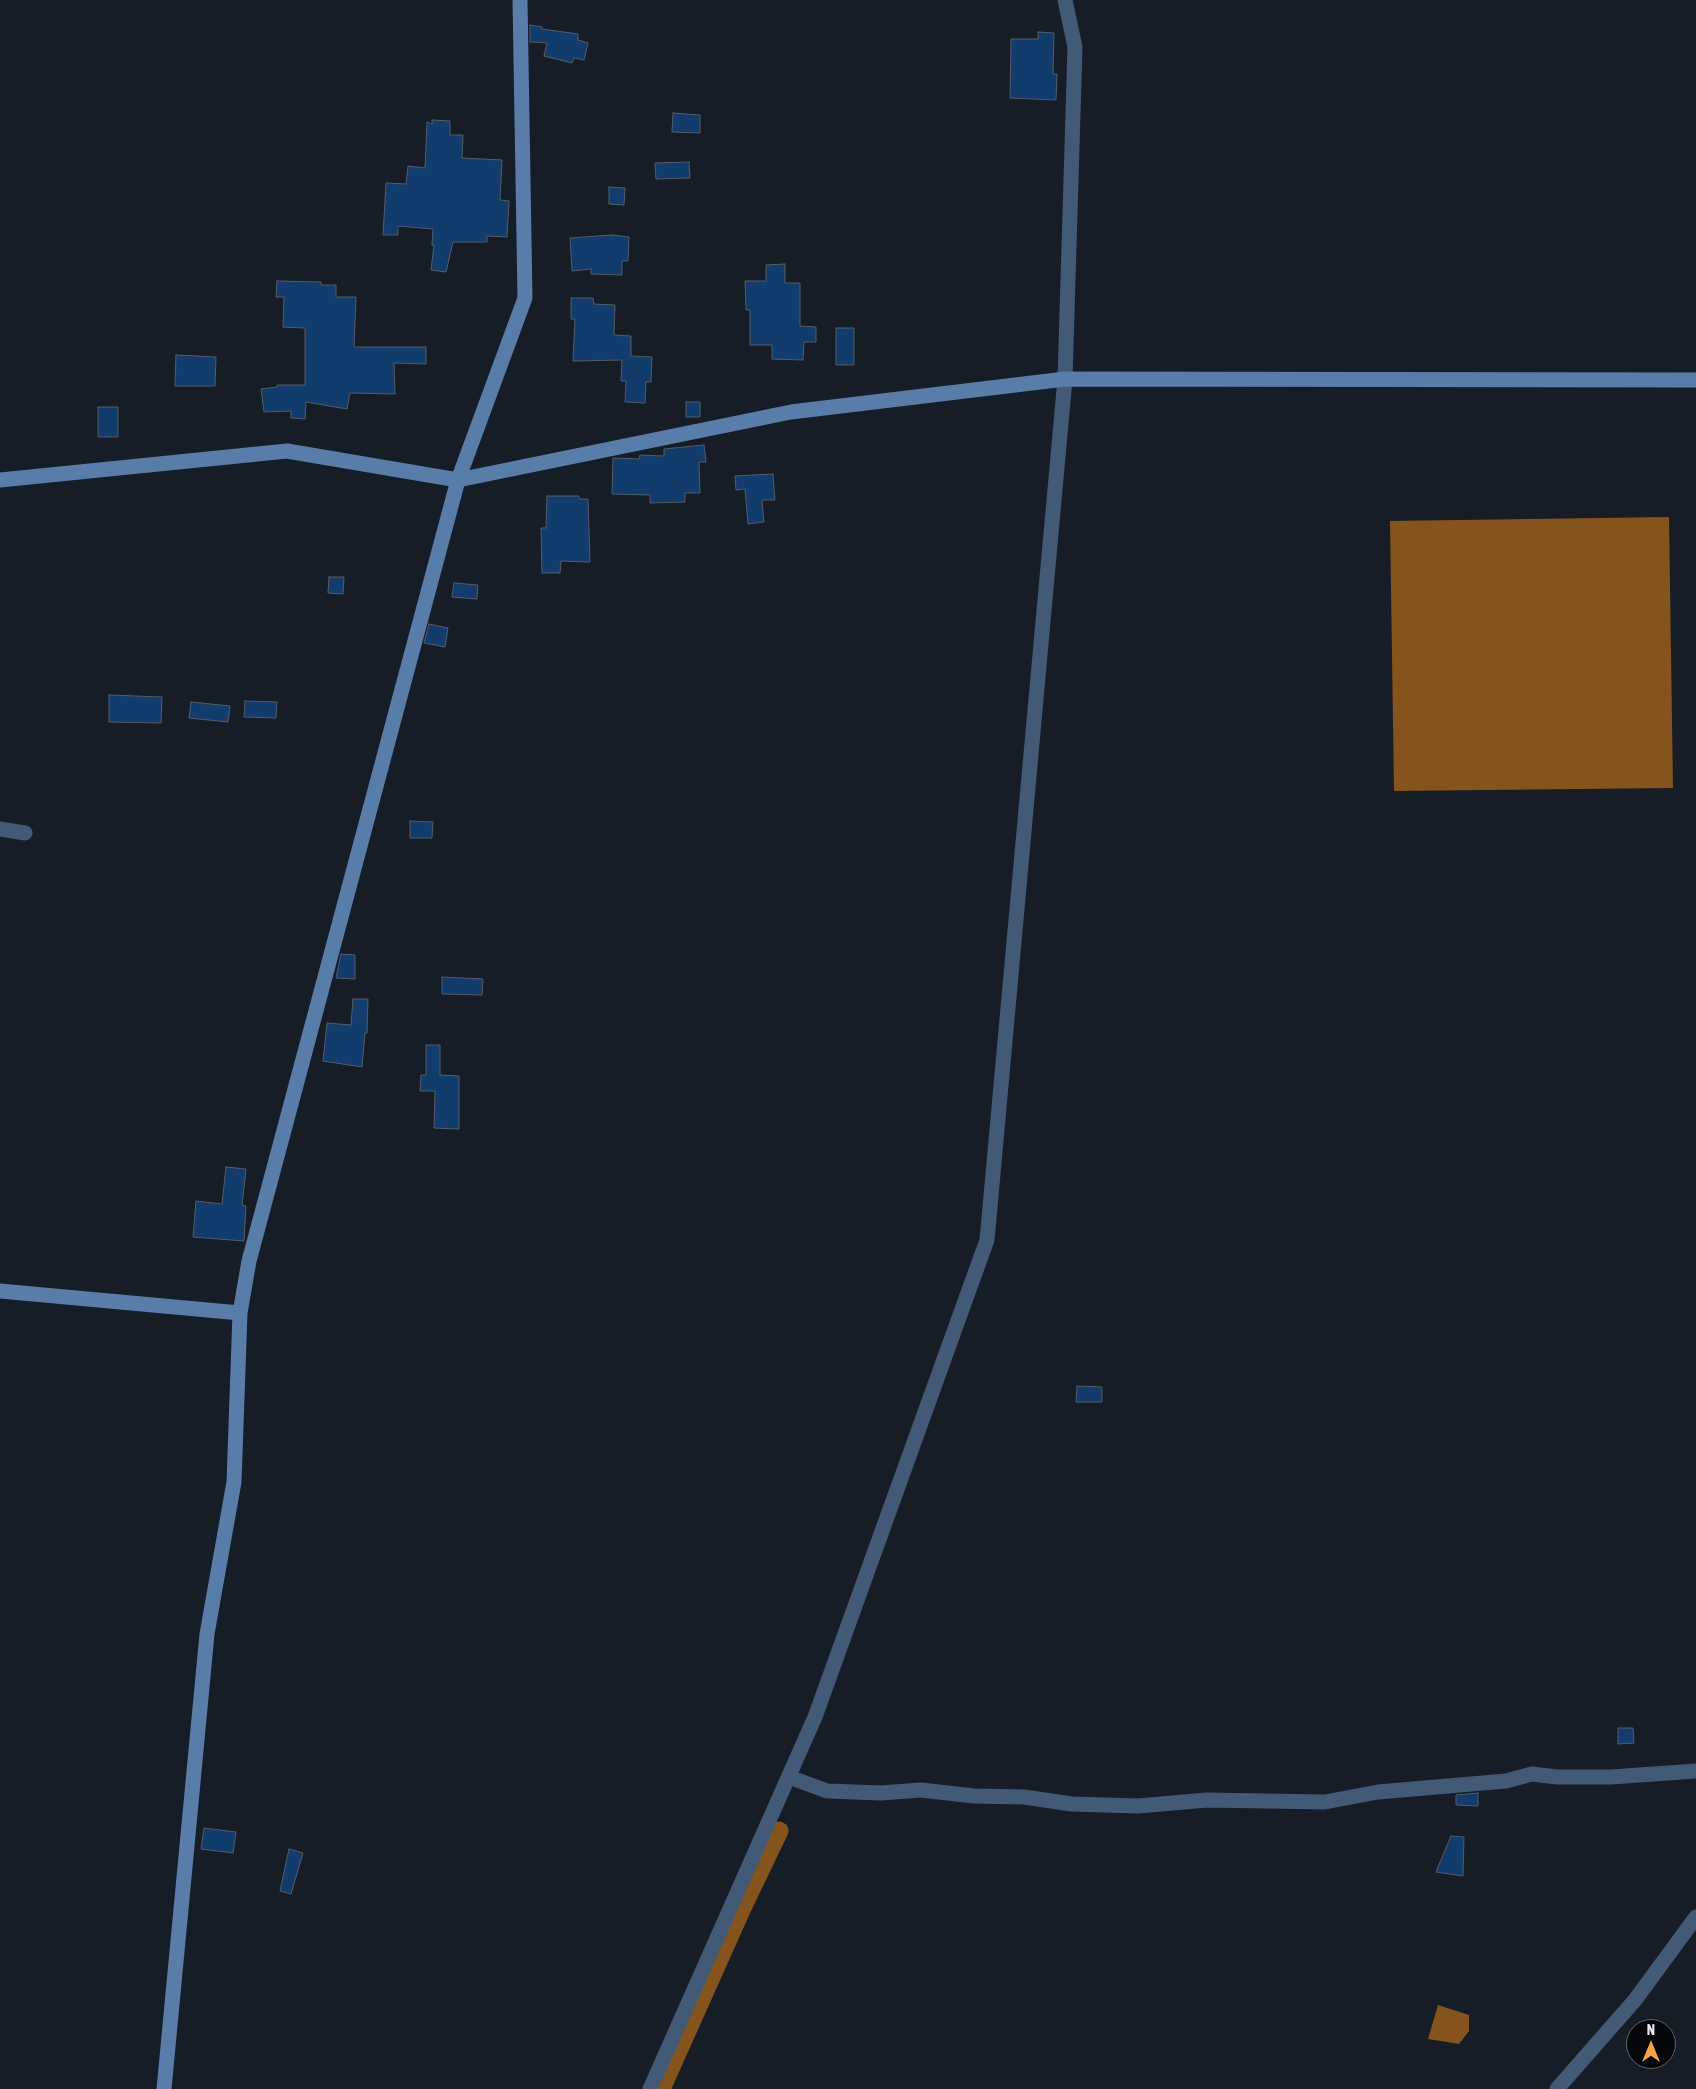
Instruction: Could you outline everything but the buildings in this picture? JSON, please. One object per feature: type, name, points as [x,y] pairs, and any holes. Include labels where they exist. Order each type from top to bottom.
[{"type":"street","points":[[164,2089],[207,1634],[234,1482],[240,1313],[251,1252],[458,480],[525,298],[520,0]]},
{"type":"street","points":[[650,2089],[816,1717],[987,1240],[1065,379],[1075,47],[1065,0]]},
{"type":"street","points":[[0,480],[287,451],[458,480],[791,412],[1065,379],[1696,380]]},
{"type":"street","points":[[0,829],[25,833]]},
{"type":"street","points":[[0,1292],[240,1313]]},
{"type":"street","points":[[789,1777],[827,1791],[881,1793],[921,1790],[974,1796],[1024,1797],[1072,1804],[1138,1806],[1207,1800],[1325,1802],[1378,1792],[1506,1781],[1532,1774],[1557,1777],[1619,1777],[1696,1770]]},
{"type":"street","points":[[1557,2089],[1635,2000],[1696,1917]]},
{"type":"shaded area","points":[[1669,517],[1673,788],[1394,791],[1390,521]]},
{"type":"shaded area","points":[[1438,2005],[1469,2015],[1469,2031],[1459,2044],[1428,2039]]},
{"type":"waterway","points":[[661,2089],[741,1910],[779,1831]]}]
